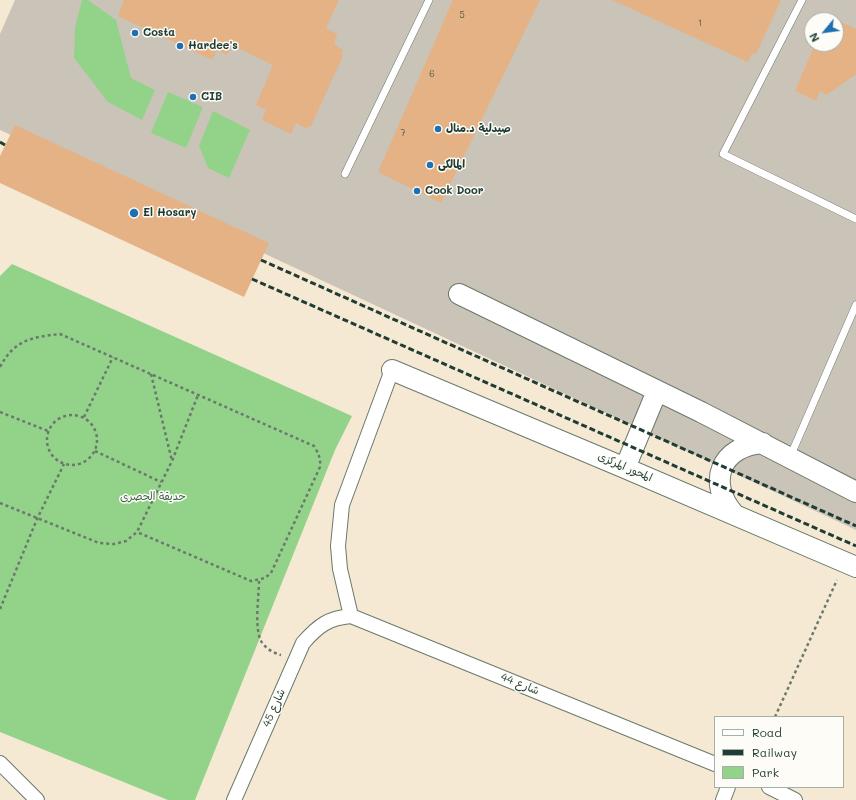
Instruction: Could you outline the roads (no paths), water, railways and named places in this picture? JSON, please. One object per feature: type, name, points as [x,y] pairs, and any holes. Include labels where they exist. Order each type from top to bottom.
[{"type":"main road","points":[[459,294],[763,443],[856,492]]},
{"type":"main road","name":"المحور المركزى","points":[[392,370],[851,565]]},
{"type":"main road","points":[[625,468],[657,391]]},
{"type":"main road","points":[[734,514],[725,504],[720,492],[719,480],[722,468],[728,457],[738,449],[750,444],[763,443]]},
{"type":"street","points":[[351,616],[340,569],[338,546],[342,505],[392,370]]},
{"type":"street","name":"شارع 45","points":[[234,800],[303,643],[323,623],[336,617],[351,616]]},
{"type":"street","name":"شارع 44","points":[[351,616],[714,764]]},
{"type":"street","points":[[0,763],[37,800]]},
{"type":"street","points":[[722,800],[728,788]]},
{"type":"street","points":[[771,788],[795,800]]},
{"type":"lane","points":[[345,174],[429,0]]},
{"type":"lane","points":[[802,0],[723,154],[856,219]]},
{"type":"lane","points":[[790,457],[856,305]]},
{"type":"railway","points":[[0,142],[5,145]]},
{"type":"railway","points":[[261,260],[856,526]]},
{"type":"railway","points":[[252,279],[856,546]]},
{"type":"place","name":"Costa","points":[[135,33]]},
{"type":"place","name":"Hardee's","points":[[180,46]]},
{"type":"place","name":"CIB","points":[[193,97]]},
{"type":"place","name":"صيدلية د.منال","points":[[438,129]]},
{"type":"place","name":"المالكى","points":[[430,165]]},
{"type":"place","name":"Cook Door","points":[[417,191]]},
{"type":"place","name":"El Hosary","points":[[134,213]]},
{"type":"park label","name":"حديقة الحصرى","points":[[153,497]]}]
